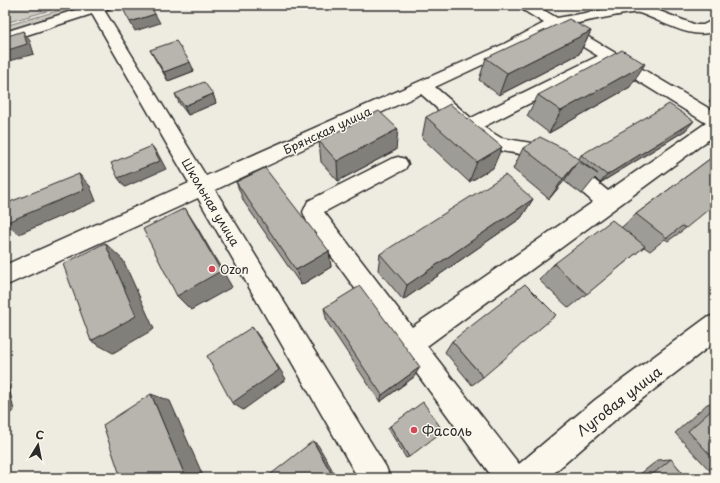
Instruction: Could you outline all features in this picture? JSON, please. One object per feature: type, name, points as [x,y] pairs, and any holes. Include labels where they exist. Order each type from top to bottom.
[{"type":"street","points":[[5,25],[73,5]]},
{"type":"street","points":[[525,5],[715,120]]},
{"type":"street","name":"Брянская улица","points":[[5,276],[202,188],[509,47],[554,22],[636,7],[656,5]]},
{"type":"street","points":[[5,37],[100,6]]},
{"type":"street","name":"Школьная улица","points":[[100,6],[202,188],[375,478]]},
{"type":"street","points":[[636,7],[694,30],[706,29],[715,23]]},
{"type":"street","points":[[470,126],[610,56]]},
{"type":"street","points":[[423,86],[470,126],[490,140],[508,147],[534,151],[552,159],[608,203]]},
{"type":"street","points":[[410,343],[715,126]]},
{"type":"street","points":[[398,164],[315,207],[313,212],[315,218],[511,478]]},
{"type":"street","name":"Луговая улица","points":[[525,478],[605,410],[715,327]]},
{"type":"shaded area","points":[[5,5],[68,5],[5,23]]},
{"type":"shaded area","points":[[78,5],[85,5],[88,7],[5,34],[5,26]]},
{"type":"building","points":[[138,5],[150,5],[155,14],[130,22],[123,9]]},
{"type":"building","points":[[569,19],[591,31],[507,73],[486,58]]},
{"type":"building","points":[[23,31],[27,44],[5,51],[5,37]]},
{"type":"building","points":[[176,41],[190,62],[164,72],[150,50]]},
{"type":"building","points":[[622,50],[645,64],[561,111],[538,95]]},
{"type":"building","points":[[204,82],[213,94],[184,106],[175,94]]},
{"type":"building","points":[[450,104],[502,147],[477,162],[426,117]]},
{"type":"building","points":[[669,104],[694,121],[607,175],[581,155]]},
{"type":"building","points":[[379,111],[398,129],[337,161],[319,141]]},
{"type":"building","points":[[540,137],[566,150],[598,174],[578,161],[563,179],[523,148]]},
{"type":"building","points":[[152,146],[160,161],[118,178],[111,163]]},
{"type":"building","points":[[715,155],[715,204],[686,228],[682,226],[667,238],[636,214]]},
{"type":"building","points":[[265,168],[329,251],[296,270],[236,182]]},
{"type":"building","points":[[79,174],[84,190],[5,223],[5,204]]},
{"type":"building","points":[[505,175],[533,199],[407,285],[380,254]]},
{"type":"building","points":[[185,208],[221,271],[177,296],[143,229]]},
{"type":"building","points":[[612,220],[645,246],[587,294],[554,264]]},
{"type":"building","points":[[105,243],[136,316],[91,341],[63,264]]},
{"type":"building","points":[[525,284],[556,315],[483,377],[452,341]]},
{"type":"building","points":[[360,286],[420,367],[382,395],[324,308]]},
{"type":"building","points":[[252,327],[279,370],[232,403],[207,356]]},
{"type":"building","points":[[151,394],[186,478],[121,478],[103,425]]},
{"type":"building","points":[[423,402],[443,431],[409,457],[390,426]]},
{"type":"building","points":[[715,407],[715,460],[688,431]]},
{"type":"building","points":[[313,441],[334,478],[266,478]]},
{"type":"building","points":[[671,459],[687,478],[648,478]]},
{"type":"place","name":"Ozon","points":[[212,269]]},
{"type":"place","name":"Фасоль","points":[[414,430]]}]
